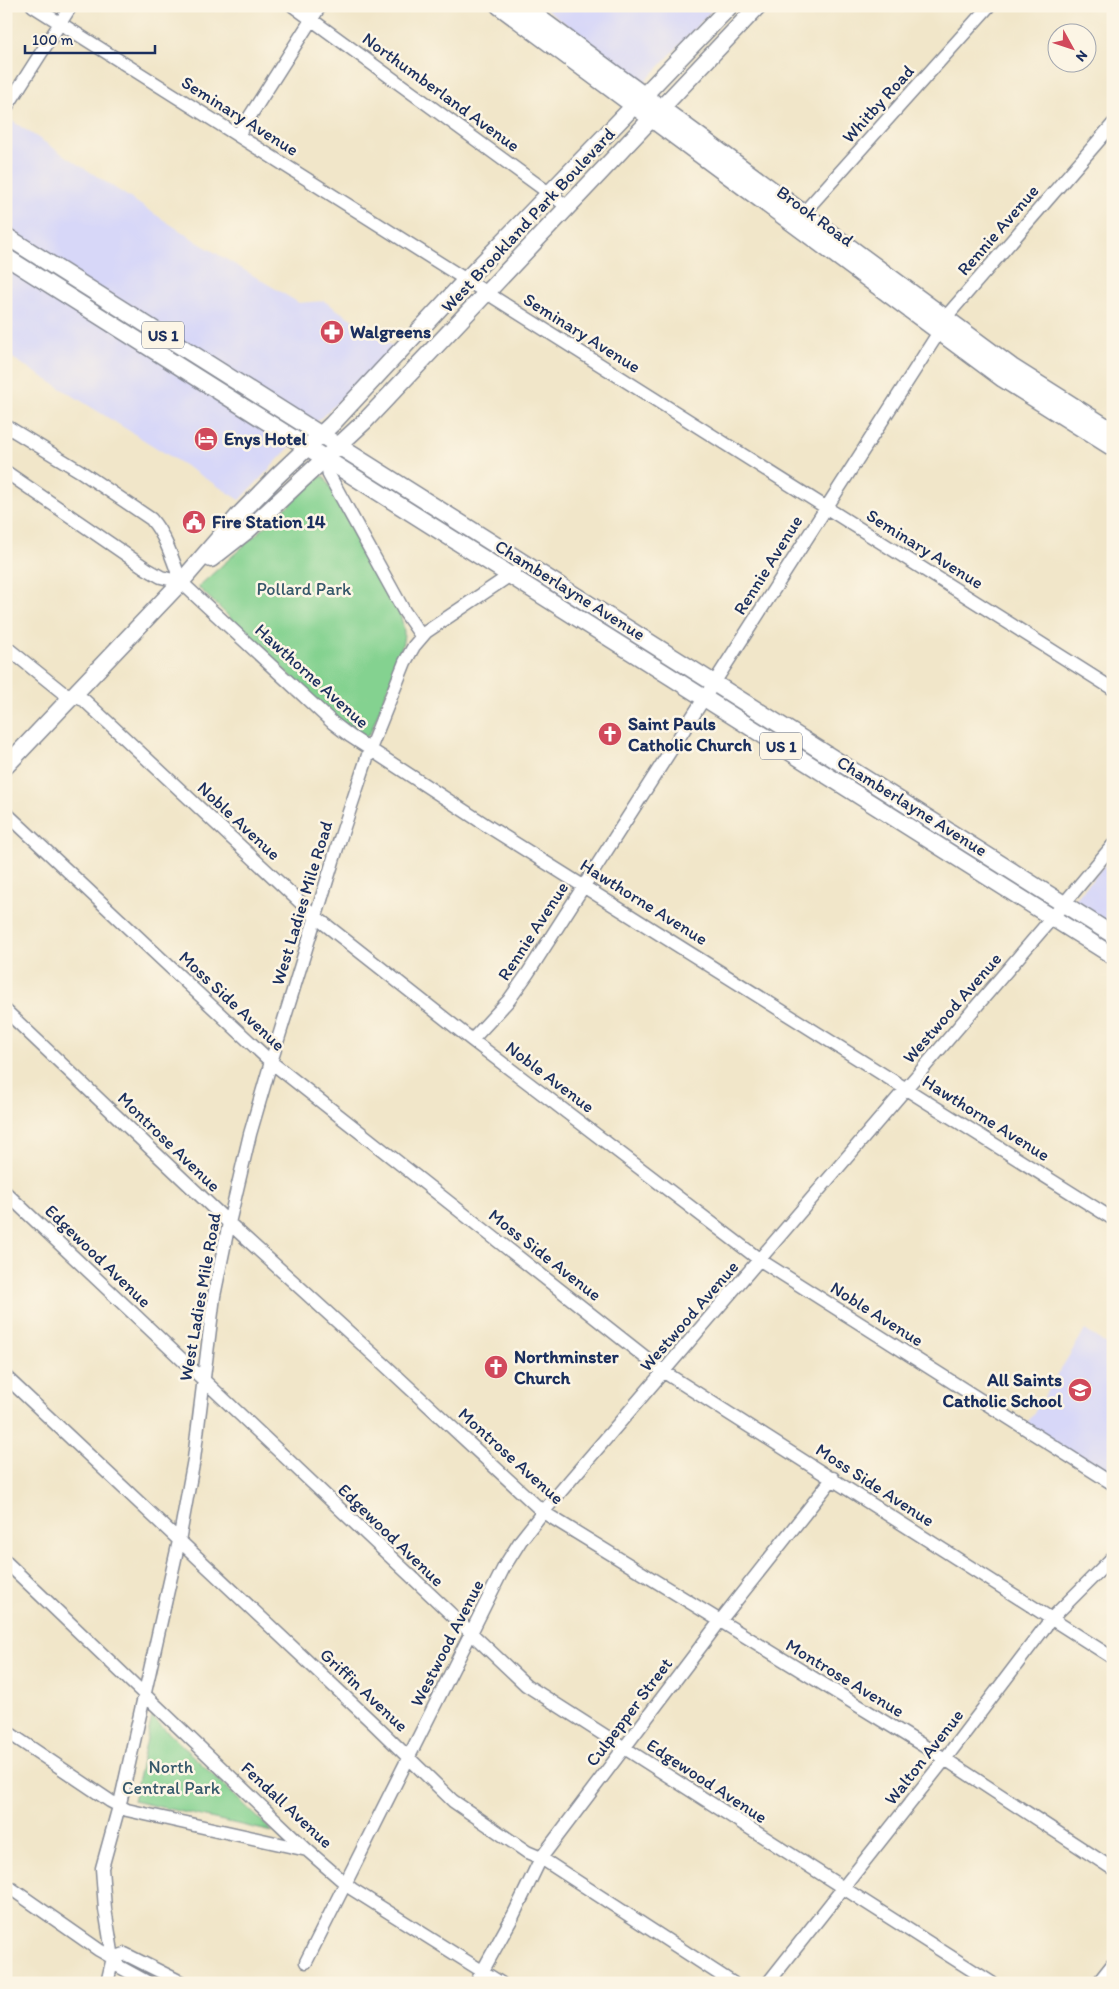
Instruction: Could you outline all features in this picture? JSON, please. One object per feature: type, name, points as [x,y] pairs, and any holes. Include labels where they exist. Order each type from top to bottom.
[{"type":"main road","name":"Brook Road","points":[[499,6],[655,114],[942,325],[1016,388],[1113,448]]},
{"type":"main road","name":"Brook Road","points":[[523,6],[638,102]]},
{"type":"main road","name":"West Brookland Park Boulevard","points":[[6,766],[181,582],[238,516],[320,434],[730,6]]},
{"type":"main road","name":"West Brookland Park Boulevard","points":[[181,582],[248,530],[326,459],[487,294],[758,6]]},
{"type":"main road","name":"Chamberlayne Avenue","points":[[6,236],[1113,935]]},
{"type":"main road","name":"Chamberlayne Avenue","points":[[6,257],[1113,956]]},
{"type":"main road","name":"Brook Road","points":[[942,325],[1113,431]]},
{"type":"street","name":"Seminary Avenue","points":[[33,6],[465,281],[1113,688]]},
{"type":"street","points":[[6,108],[71,6]]},
{"type":"street","name":"Northumberland Avenue","points":[[294,6],[568,207]]},
{"type":"street","points":[[238,135],[320,6]]},
{"type":"street","name":"Whitby Road","points":[[798,219],[989,6]]},
{"type":"street","name":"Rennie Avenue","points":[[472,1040],[493,1020],[519,987],[705,699],[942,325],[1113,124]]},
{"type":"street","name":"Hawthorne Avenue","points":[[6,426],[80,471],[151,519],[162,536],[181,582],[333,723],[486,825],[1113,1219]]},
{"type":"street","points":[[326,459],[329,474],[404,611],[422,636]]},
{"type":"street","name":"Hawthorne Avenue","points":[[6,472],[147,569],[161,577],[181,582]]},
{"type":"street","name":"West Ladies Mile Road","points":[[107,1983],[113,1958],[105,1909],[102,1868],[119,1806],[179,1541],[194,1459],[214,1296],[250,1134],[271,1062],[336,848],[370,749],[402,669],[422,636],[509,575],[529,566]]},
{"type":"street","name":"Noble Avenue","points":[[6,647],[62,692],[84,700],[316,917],[472,1040],[760,1260],[1113,1484]]},
{"type":"street","name":"Moss Side Avenue","points":[[6,813],[271,1062],[664,1372],[1113,1658]]},
{"type":"street","name":"Westwood Avenue","points":[[306,1962],[504,1567],[521,1540],[1113,845]]},
{"type":"street","name":"Montrose Avenue","points":[[6,1011],[229,1223],[387,1366],[543,1512],[945,1759],[1113,1869]]},
{"type":"street","name":"Edgewood Avenue","points":[[6,1193],[526,1685],[992,1983]]},
{"type":"street","name":"Griffin Avenue","points":[[6,1377],[453,1801],[527,1852],[541,1858],[733,1983]]},
{"type":"street","name":"Culpepper Street","points":[[479,1977],[513,1916],[541,1858],[623,1748],[833,1478]]},
{"type":"street","name":"Walton Avenue","points":[[768,1983],[945,1759],[1051,1619],[1113,1557]]},
{"type":"street","name":"Fendall Avenue","points":[[6,1562],[307,1850],[346,1883],[479,1977],[501,1983]]},
{"type":"street","points":[[6,1730],[110,1802],[127,1810],[307,1850]]},
{"type":"street","points":[[6,1885],[98,1950],[113,1958],[118,1966],[150,1983]]},
{"type":"street","points":[[113,1958],[125,1954],[183,1983]]},
{"type":"street","points":[[1098,1983],[1113,1964]]},
{"type":"shaded area","points":[[542,6],[716,6],[644,83]]},
{"type":"shaded area","points":[[6,117],[199,243],[299,303],[324,301],[395,348],[289,448],[240,500],[6,354]]},
{"type":"shaded area","points":[[1113,856],[1113,926],[1073,902]]},
{"type":"shaded area","name":"All Saints Catholic School","points":[[1085,1330],[1113,1349],[1113,1479],[1023,1430]]},
{"type":"green space","points":[[6,241],[302,432],[6,251]]},
{"type":"green space","name":"Pollard Park","points":[[324,476],[398,609],[404,629],[403,642],[391,680],[372,729],[369,735],[363,738],[339,722],[198,587],[320,477]]},
{"type":"green space","name":"North Central Park","points":[[152,1717],[273,1832],[133,1801]]},
{"type":"place","name":"Walgreens","points":[[332,332]]},
{"type":"place","name":"Enys Hotel","points":[[206,439]]},
{"type":"place","name":"Fire Station 14","points":[[194,522]]},
{"type":"place","name":"Saint Pauls Catholic Church","points":[[610,734]]},
{"type":"place","name":"Northminster Church","points":[[496,1367]]},
{"type":"place","name":"All Saints Catholic School","points":[[1080,1390]]}]
